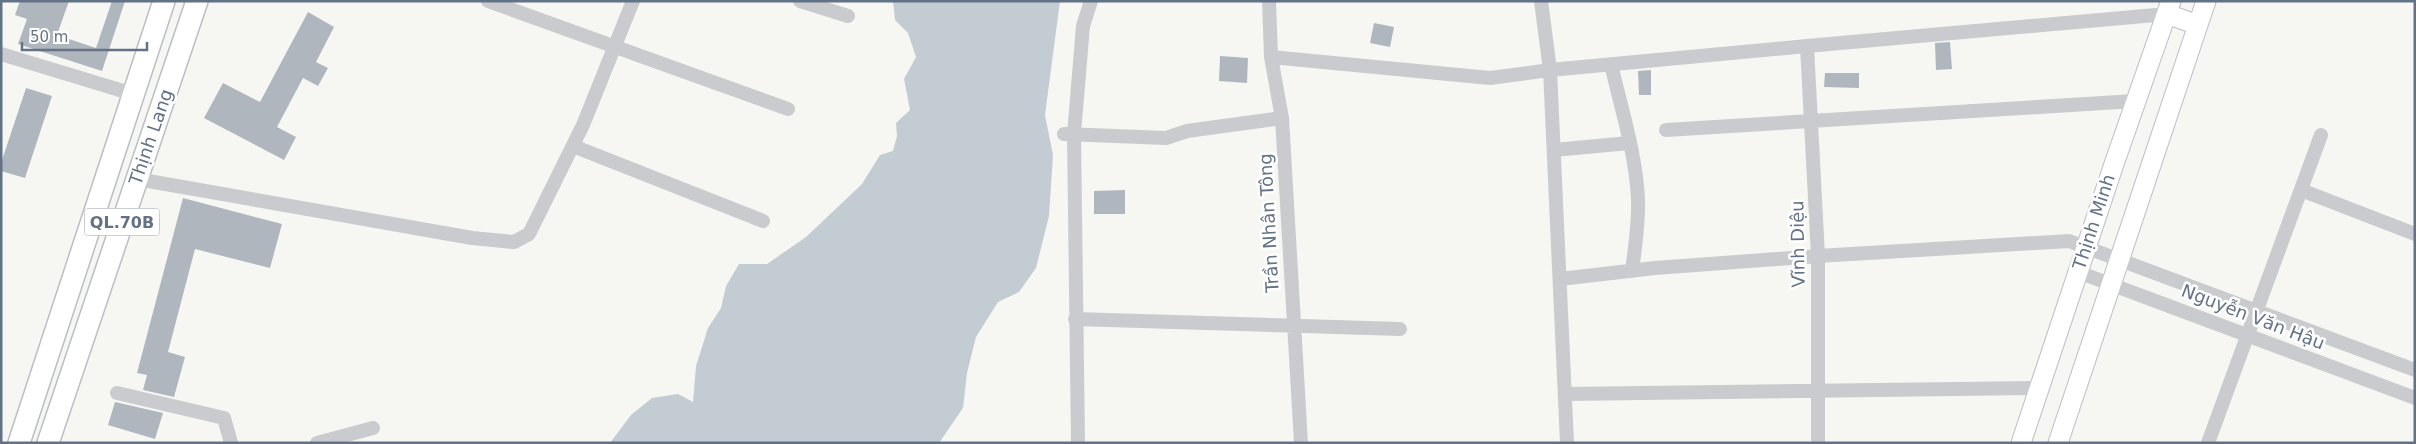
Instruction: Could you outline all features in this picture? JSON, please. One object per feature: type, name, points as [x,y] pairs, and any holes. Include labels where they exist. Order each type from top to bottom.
[{"type":"main road","name":"Thịnh Lang","points":[[19,443],[164,1]]},
{"type":"main road","name":"Thịnh Lang","points":[[48,443],[197,1]]},
{"type":"main road","name":"Thịnh Minh","points":[[2058,443],[2206,1]]},
{"type":"main road","name":"Thịnh Minh","points":[[2021,443],[2135,101],[2169,8]]},
{"type":"main road","points":[[2169,8],[2198,25]]},
{"type":"main road","points":[[70,285],[99,293]]},
{"type":"street","points":[[488,1],[615,45],[788,109]]},
{"type":"street","points":[[137,179],[472,238],[514,242],[529,234],[573,146],[633,1]]},
{"type":"street","points":[[800,1],[848,16]]},
{"type":"street","points":[[1078,443],[1069,134],[1083,26],[1091,1]]},
{"type":"street","name":"Trần Nhân Tông","points":[[1269,1],[1271,56],[1282,118],[1301,443]]},
{"type":"street","points":[[1541,1],[1550,70],[1567,443]]},
{"type":"street","points":[[1271,56],[1490,78],[1550,70],[1807,46],[2169,8]]},
{"type":"street","name":"Vĩnh Diệu","points":[[1807,46],[1818,256],[1818,443]]},
{"type":"street","points":[[1,54],[133,94]]},
{"type":"street","points":[[1611,64],[1629,143],[1638,198],[1636,246],[1632,271]]},
{"type":"street","points":[[1666,130],[2135,101]]},
{"type":"street","points":[[1069,134],[1166,138],[1187,132],[1282,118]]},
{"type":"street","points":[[2208,443],[2321,135]]},
{"type":"street","points":[[1554,150],[1629,143]]},
{"type":"street","points":[[573,146],[763,221]]},
{"type":"street","points":[[2301,190],[2415,234]]},
{"type":"street","name":"Nguyễn Văn Hậu","points":[[1560,279],[1632,271],[1818,256],[2069,241],[2415,370]]},
{"type":"street","name":"Nguyễn Văn Hậu","points":[[2078,272],[2415,398]]},
{"type":"street","points":[[1075,319],[1400,329]]},
{"type":"street","points":[[1565,394],[2039,388]]},
{"type":"street","points":[[117,393],[224,418],[231,443]]},
{"type":"street","points":[[317,443],[373,428]]},
{"type":"shaded area","points":[[893,1],[1060,1],[1045,115],[1053,155],[1049,216],[1036,268],[1019,292],[998,302],[976,337],[967,373],[963,408],[939,443],[610,443],[631,415],[652,398],[678,394],[693,402],[696,366],[708,328],[721,308],[726,286],[739,264],[767,264],[806,237],[862,184],[880,155],[893,151],[897,136],[896,123],[910,110],[904,79],[916,57],[908,33],[895,20]]},
{"type":"building","points":[[20,1],[69,1],[57,35],[96,48],[112,1],[125,1],[102,71],[18,44],[27,19],[15,15]]},
{"type":"building","points":[[308,12],[334,27],[316,62],[328,68],[318,86],[303,78],[277,127],[296,137],[284,160],[204,118],[223,83],[260,102]]},
{"type":"building","points":[[1374,23],[1394,27],[1390,47],[1370,43]]},
{"type":"building","points":[[1950,42],[1952,69],[1936,70],[1935,43]]},
{"type":"building","points":[[1220,56],[1248,58],[1247,83],[1219,81]]},
{"type":"building","points":[[1651,70],[1651,95],[1639,95],[1638,71]]},
{"type":"building","points":[[1825,73],[1859,73],[1859,88],[1824,87]]},
{"type":"building","points":[[26,88],[52,96],[25,178],[1,171],[1,163]]},
{"type":"building","points":[[1125,190],[1125,214],[1094,214],[1094,191]]},
{"type":"building","points":[[183,198],[282,224],[270,268],[195,249],[168,352],[185,357],[174,397],[143,390],[147,375],[137,373]]},
{"type":"building","points":[[115,402],[163,413],[155,439],[108,425]]}]
